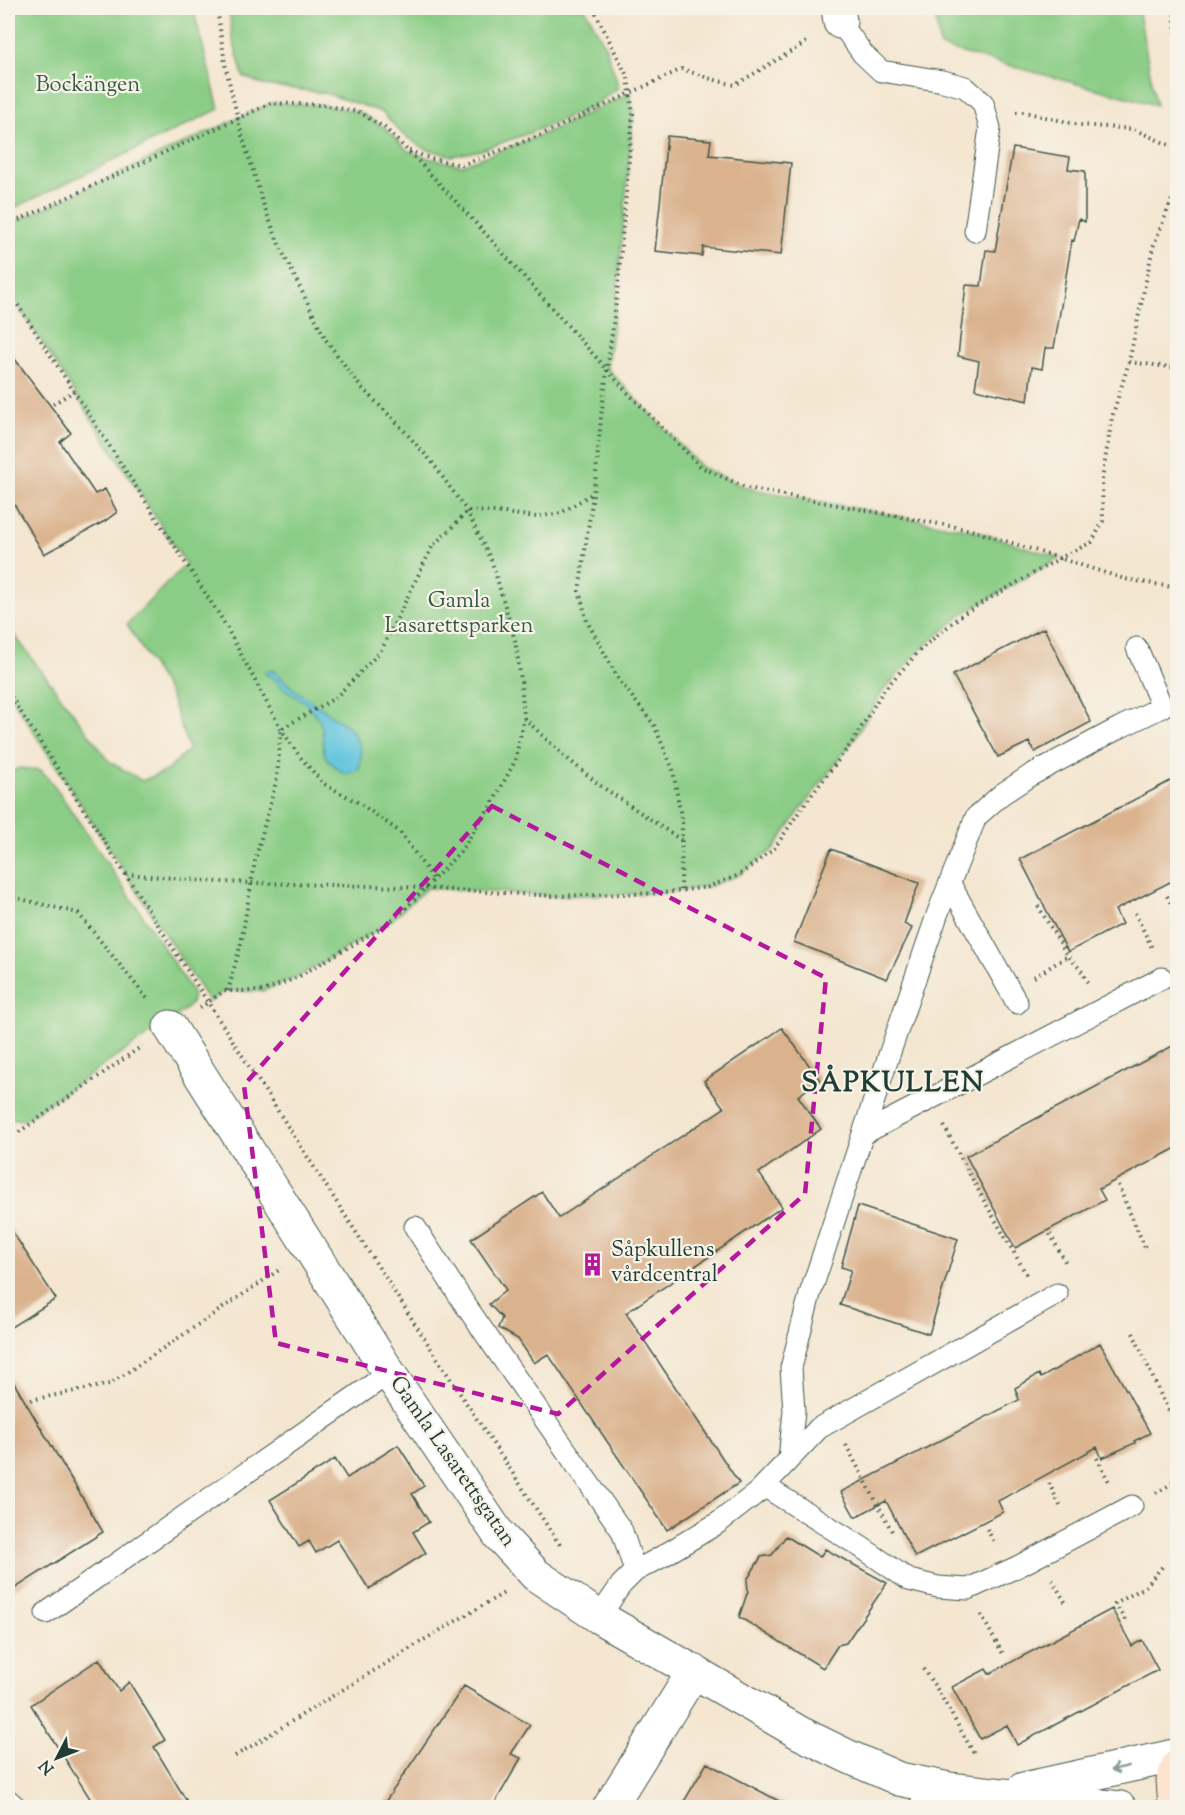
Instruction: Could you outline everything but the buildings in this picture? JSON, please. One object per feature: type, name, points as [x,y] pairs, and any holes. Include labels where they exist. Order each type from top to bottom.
[{"type":"main road","points":[[1175,1808],[1173,1780],[1178,1766]]},
{"type":"street","name":"Gamla Lasarettsgatan","points":[[170,1027],[389,1372],[499,1536],[536,1575],[599,1617],[800,1733],[899,1779],[927,1797],[1001,1794],[1120,1808]]},
{"type":"street","points":[[609,1808],[694,1671]]},
{"type":"street","points":[[1001,1794],[1178,1755]]},
{"type":"lane","points":[[832,22],[881,70],[965,87],[982,103],[990,128],[975,231]]},
{"type":"lane","points":[[789,1459],[794,1411],[791,1368],[810,1294],[908,1002],[976,817],[1002,794],[1031,775],[1162,707],[1137,648]]},
{"type":"lane","points":[[950,884],[1014,997]]},
{"type":"lane","points":[[863,1134],[1162,978]]},
{"type":"lane","points":[[415,1227],[464,1303],[622,1531],[635,1571]]},
{"type":"lane","points":[[599,1617],[621,1585],[635,1571],[718,1523],[759,1492],[819,1428],[1049,1298]]},
{"type":"lane","points":[[46,1613],[389,1372]]},
{"type":"lane","points":[[764,1486],[909,1580],[938,1587],[968,1589],[1017,1567],[1132,1506]]},
{"type":"lane","points":[[8,1800],[17,1808]]},
{"type":"path","points":[[19,1132],[224,990],[263,991],[296,978],[386,925],[427,888],[460,852],[493,802],[515,761],[524,718],[515,640],[492,562],[467,511],[432,462],[360,386],[326,340],[280,247],[264,206],[237,118],[225,64],[217,8]]},
{"type":"path","points":[[593,8],[628,78],[633,114],[617,295],[579,591],[587,621],[619,680],[654,724],[674,770],[681,823],[681,891]]},
{"type":"path","points":[[1174,8],[1178,56]]},
{"type":"path","points":[[408,150],[432,159],[462,165],[540,135],[682,69],[735,85],[832,22]]},
{"type":"path","points":[[8,225],[271,103],[332,107],[359,112],[385,128],[408,150],[607,369],[701,467],[747,488],[971,530],[1125,579],[1178,588]]},
{"type":"path","points":[[986,114],[1024,112],[1080,125],[1132,129],[1178,149]]},
{"type":"path","points":[[126,873],[250,883],[427,888],[554,896],[681,891],[708,887],[739,875],[774,849],[801,809],[853,741],[883,691],[921,649],[964,613],[1092,542],[1103,521],[1102,480],[1112,417],[1129,362],[1154,247],[1178,184]]},
{"type":"path","points":[[8,290],[222,619],[281,729],[300,757],[324,784],[359,803],[400,832],[434,880]]},
{"type":"path","points":[[1129,362],[1178,368]]},
{"type":"path","points":[[53,404],[74,391]]},
{"type":"path","points":[[467,511],[536,517],[561,513],[593,493]]},
{"type":"path","points":[[281,729],[335,698],[381,651],[433,545],[467,511]]},
{"type":"path","points":[[8,692],[564,1551]]},
{"type":"path","points":[[524,718],[563,755],[601,786],[681,841]]},
{"type":"path","points":[[228,991],[241,943],[250,883],[277,778],[281,729]]},
{"type":"path","points":[[8,896],[78,913],[170,1027]]},
{"type":"path","points":[[1167,896],[1178,917]]},
{"type":"path","points":[[1038,906],[1068,956],[1081,970],[1102,1008]]},
{"type":"path","points":[[1135,913],[1156,955]]},
{"type":"path","points":[[1014,997],[1068,956]]},
{"type":"path","points":[[929,1099],[1049,1298]]},
{"type":"path","points":[[1118,1185],[1146,1250]]},
{"type":"path","points":[[32,1400],[110,1384],[350,1221]]},
{"type":"path","points":[[1050,1234],[1071,1274]]},
{"type":"path","points":[[1133,1333],[1164,1402],[1178,1426]]},
{"type":"path","points":[[832,1421],[919,1582]]},
{"type":"path","points":[[1125,1620],[1115,1604],[1145,1587],[1162,1567]]},
{"type":"path","points":[[968,1589],[1003,1654]]},
{"type":"path","points":[[235,1756],[509,1590]]},
{"type":"path","points":[[923,1668],[976,1758],[966,1756]]},
{"type":"highlighted area","points":[[492,806],[826,978],[805,1194],[558,1414],[276,1343],[244,1085]]},
{"type":"green space","name":"Bockängen","points":[[27,8],[193,8],[219,109],[8,211],[8,11]]},
{"type":"green space","points":[[229,8],[585,8],[605,46],[619,87],[592,107],[532,132],[481,150],[452,156],[423,148],[401,133],[382,112],[325,93],[263,85],[243,76],[232,36]]},
{"type":"green space","points":[[934,8],[1138,8],[1156,105],[940,47]]},
{"type":"green space","name":"Gamla Lasarettsparken","points":[[630,93],[633,114],[617,295],[607,368],[701,467],[747,488],[971,530],[1060,558],[964,613],[921,649],[883,691],[853,741],[801,809],[774,849],[739,875],[708,887],[663,893],[554,896],[427,888],[386,925],[296,978],[263,991],[224,991],[209,1002],[8,692],[8,639],[15,636],[110,762],[142,781],[168,770],[189,749],[170,695],[127,624],[186,564],[8,290],[8,225],[271,103],[323,105],[359,112],[385,128],[408,151],[462,165],[541,135]]},
{"type":"green space","points":[[19,768],[41,770],[53,784],[193,993],[191,1004],[182,1012],[24,1120],[8,1118],[8,774]]},
{"type":"water","points":[[268,670],[276,672],[290,686],[348,727],[360,747],[361,758],[358,770],[343,773],[330,762],[325,756],[319,719],[306,703],[267,675],[265,672]]},
{"type":"place","name":"Såpkullens vårdcentral","points":[[593,1264]]},
{"type":"district","name":"SÅPKULLEN","points":[[893,1084]]}]
